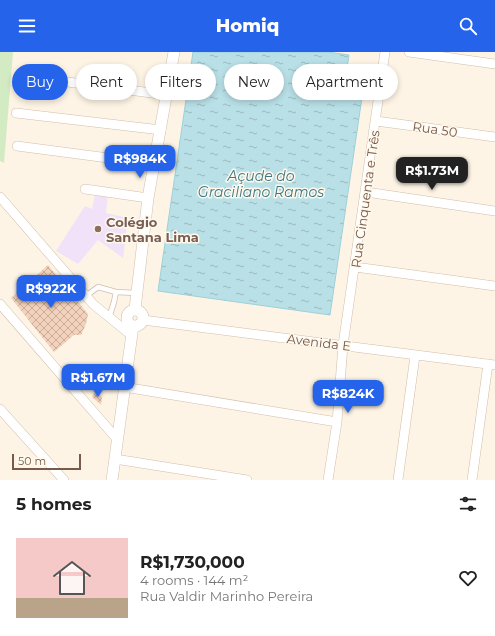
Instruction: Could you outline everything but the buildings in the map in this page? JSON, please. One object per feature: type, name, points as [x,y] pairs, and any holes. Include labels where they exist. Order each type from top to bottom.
[{"type":"street","points":[[172,64],[174,52]]},
{"type":"street","name":"Rua Cinquenta e Três","points":[[328,480],[337,422],[344,345],[385,52]]},
{"type":"street","points":[[410,52],[495,64]]},
{"type":"street","points":[[68,82],[145,92]]},
{"type":"street","points":[[135,309],[148,198],[166,100]]},
{"type":"street","points":[[16,113],[160,130]]},
{"type":"street","name":"Rua 50","points":[[376,121],[495,137]]},
{"type":"street","points":[[17,146],[154,164]]},
{"type":"street","points":[[85,190],[148,198]]},
{"type":"street","points":[[366,192],[495,212]]},
{"type":"street","points":[[0,197],[93,304],[109,318],[132,331]]},
{"type":"street","points":[[355,267],[495,286]]},
{"type":"street","points":[[0,304],[117,439]]},
{"type":"street","points":[[112,480],[132,331],[141,324],[143,320],[143,315],[140,311],[135,309],[127,314],[126,319],[132,331]]},
{"type":"street","name":"Avenida E","points":[[143,320],[492,365]]},
{"type":"street","points":[[398,480],[415,356]]},
{"type":"street","points":[[472,480],[492,365]]},
{"type":"street","points":[[124,387],[337,422]]},
{"type":"street","points":[[0,409],[64,480]]},
{"type":"street","points":[[115,459],[247,480]]},
{"type":"lane","points":[[86,296],[98,287],[116,292],[136,293]]},
{"type":"lane","points":[[109,318],[116,292]]},
{"type":"shaded area","name":"Colégio Santana Lima","points":[[96,191],[108,193],[106,213],[128,218],[123,258],[98,240],[78,264],[56,251],[85,206],[92,209]]},
{"type":"green space","points":[[0,52],[13,52],[4,163],[0,161]]},
{"type":"water","name":"Açude do Graciliano Ramos","points":[[193,52],[328,52],[349,55],[348,64],[292,64],[292,100],[362,100],[330,315],[158,291],[186,100],[216,100],[216,64],[191,64]]},
{"type":"place","name":"Colégio Santana Lima","points":[[98,229]]}]
